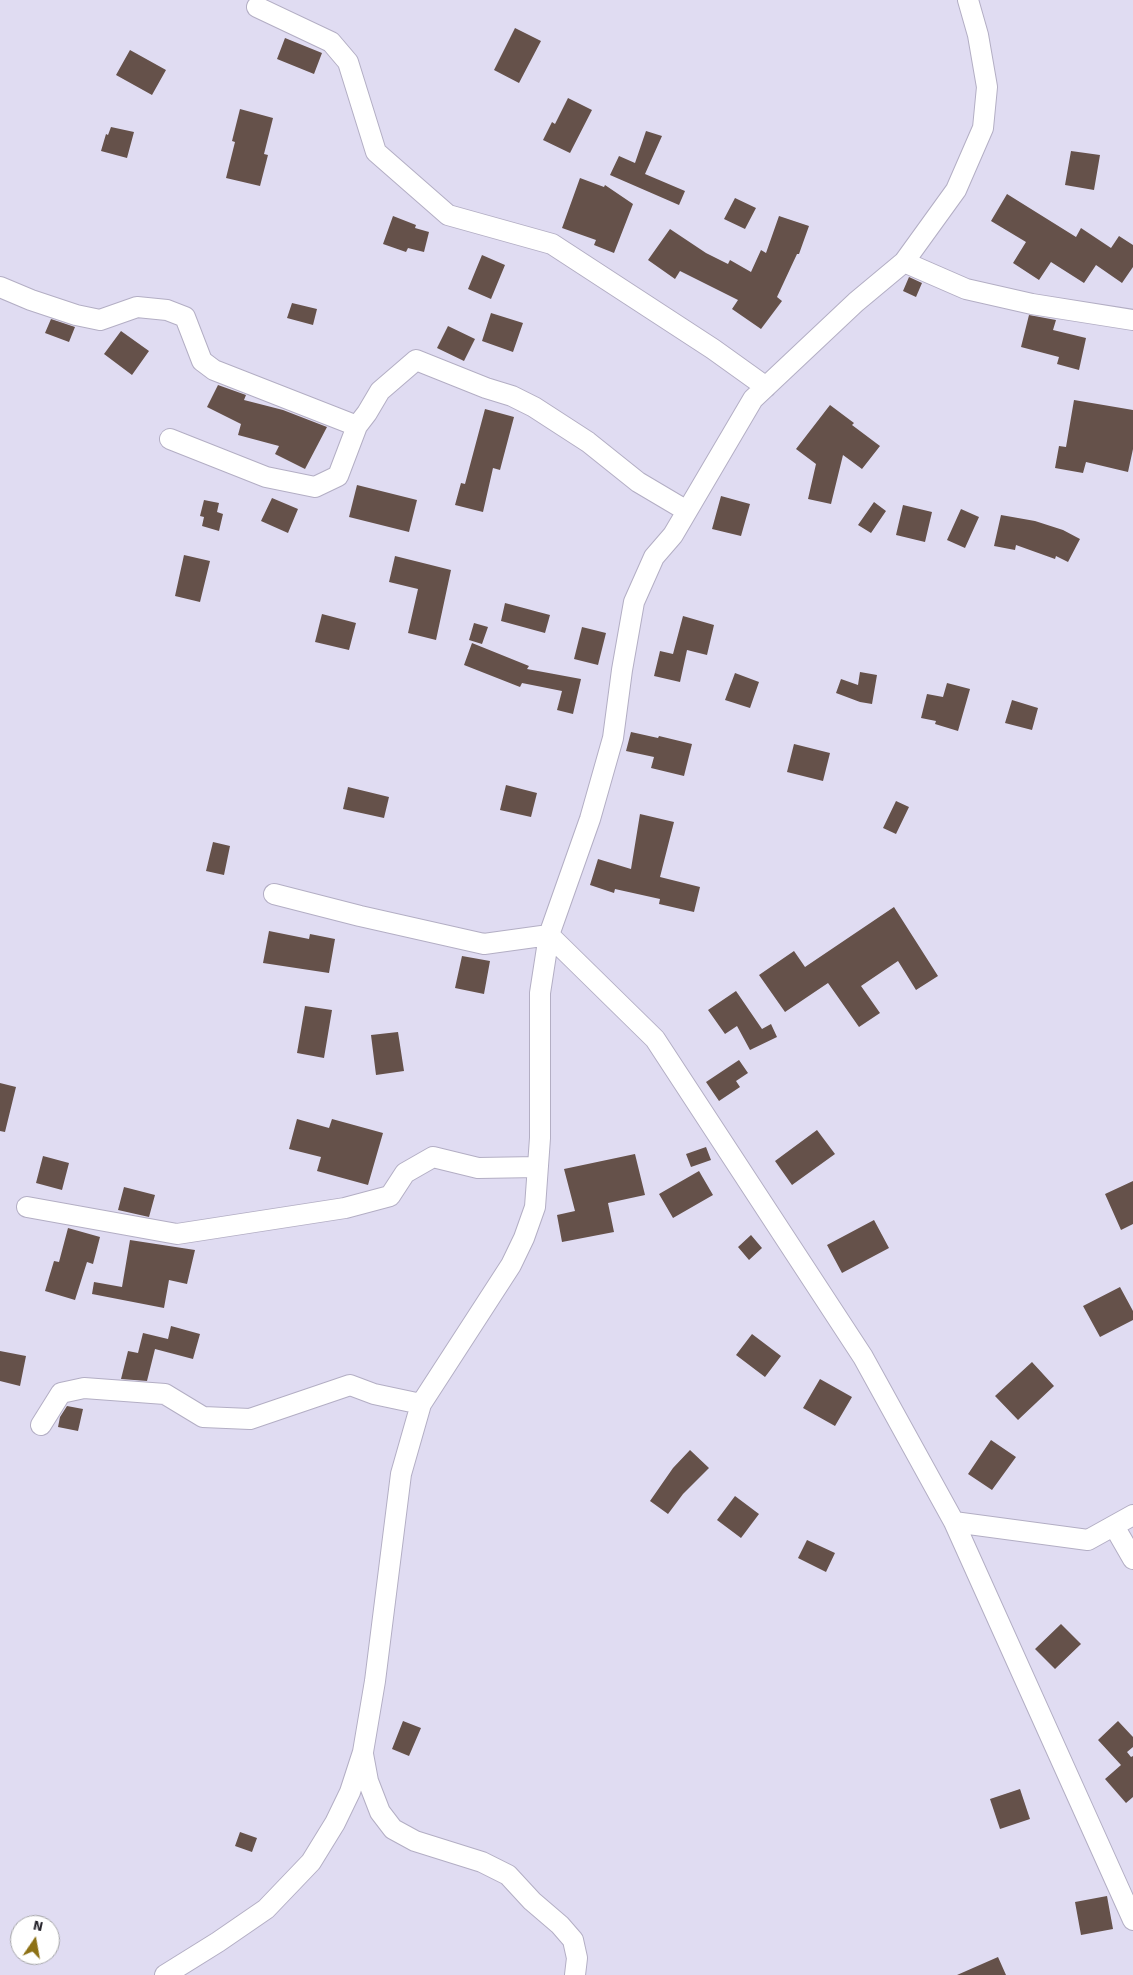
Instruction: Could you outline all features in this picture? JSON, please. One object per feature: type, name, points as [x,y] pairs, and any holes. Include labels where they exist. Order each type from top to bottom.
[{"type":"street","points":[[164,1975],[218,1942],[266,1909],[311,1862],[335,1823],[350,1792],[363,1752],[375,1681],[402,1474],[421,1404],[511,1265],[524,1238],[535,1207],[540,1138],[540,994],[550,935],[590,819],[613,738],[634,602],[654,557],[673,535],[753,399],[856,302],[904,262],[956,190],[983,128],[987,87],[978,35],[968,0]]},
{"type":"street","points":[[257,8],[332,42],[348,62],[376,152],[448,215],[552,244],[713,349],[766,387]]},
{"type":"street","points":[[904,262],[966,290],[1032,304],[1133,320]]},
{"type":"street","points":[[0,287],[76,315],[100,320],[137,307],[167,310],[185,317],[202,361],[214,370],[357,426]]},
{"type":"street","points":[[170,439],[266,477],[315,488],[338,476],[357,426],[380,391],[416,360],[486,388],[512,396],[534,407],[588,442],[638,482],[687,511]]},
{"type":"street","points":[[274,894],[484,944],[550,935]]},
{"type":"street","points":[[550,935],[656,1039],[863,1357],[954,1522],[1133,1920]]},
{"type":"street","points":[[27,1207],[178,1234],[345,1208],[390,1196],[405,1173],[433,1157],[478,1168],[538,1168]]},
{"type":"street","points":[[41,1426],[61,1393],[84,1388],[165,1394],[203,1417],[250,1419],[350,1385],[374,1394],[421,1404]]},
{"type":"street","points":[[954,1522],[1088,1540],[1133,1515]]},
{"type":"street","points":[[1114,1526],[1133,1559]]},
{"type":"street","points":[[363,1752],[368,1781],[380,1812],[393,1829],[415,1841],[482,1862],[508,1875],[532,1901],[560,1925],[572,1940],[577,1958],[575,1975]]},
{"type":"building","points":[[515,28],[541,41],[519,83],[494,70]]},
{"type":"building","points":[[285,38],[322,53],[314,74],[277,59]]},
{"type":"building","points":[[130,50],[166,70],[152,95],[116,75]]},
{"type":"building","points":[[568,98],[592,110],[570,153],[543,140],[552,122],[555,124]]},
{"type":"building","points":[[240,109],[273,118],[264,154],[268,155],[260,186],[226,178],[235,142],[232,141]]},
{"type":"building","points":[[111,127],[134,132],[127,158],[101,151],[106,134],[108,135]]},
{"type":"building","points":[[646,131],[662,136],[645,174],[685,191],[679,205],[610,175],[619,156],[635,163]]},
{"type":"building","points":[[1071,151],[1100,155],[1094,190],[1065,185]]},
{"type":"building","points":[[580,178],[604,187],[605,185],[633,204],[614,253],[594,245],[596,240],[562,228]]},
{"type":"building","points":[[1007,194],[1076,237],[1081,228],[1111,248],[1119,236],[1133,245],[1133,267],[1122,283],[1096,265],[1084,283],[1051,262],[1039,280],[1013,263],[1026,242],[991,221]]},
{"type":"building","points":[[735,198],[756,208],[745,229],[724,219]]},
{"type":"building","points":[[393,216],[416,225],[415,228],[429,232],[424,252],[408,248],[406,252],[383,244]]},
{"type":"building","points":[[779,216],[809,226],[799,254],[797,254],[777,297],[782,301],[761,329],[732,309],[738,300],[680,271],[675,279],[648,260],[670,229],[706,253],[728,264],[730,260],[751,272],[761,250],[766,253]]},
{"type":"building","points":[[482,255],[505,265],[491,299],[468,289]]},
{"type":"building","points":[[909,277],[922,283],[916,297],[903,291]]},
{"type":"building","points":[[292,303],[317,309],[313,325],[287,318]]},
{"type":"building","points":[[491,313],[523,323],[513,352],[482,341]]},
{"type":"building","points":[[1029,315],[1056,320],[1053,330],[1086,338],[1079,370],[1057,364],[1059,357],[1021,347]]},
{"type":"building","points":[[51,319],[75,327],[69,342],[45,333]]},
{"type":"building","points":[[448,326],[475,339],[464,361],[437,348]]},
{"type":"building","points":[[121,331],[149,351],[132,375],[104,354]]},
{"type":"building","points":[[218,385],[246,395],[244,400],[283,410],[327,427],[305,469],[275,454],[279,446],[238,435],[241,424],[207,407]]},
{"type":"building","points":[[1074,400],[1133,410],[1133,449],[1128,472],[1086,462],[1083,473],[1055,468],[1059,446],[1066,447]]},
{"type":"building","points":[[830,405],[854,423],[852,425],[880,446],[862,469],[843,455],[831,504],[808,499],[816,464],[796,449]]},
{"type":"building","points":[[485,409],[514,417],[500,470],[493,468],[483,512],[455,505],[461,483],[465,484]]},
{"type":"building","points":[[357,485],[417,500],[409,532],[349,517]]},
{"type":"building","points":[[721,496],[750,504],[741,536],[712,529]]},
{"type":"building","points":[[272,498],[298,509],[288,533],[261,521]]},
{"type":"building","points":[[204,500],[219,503],[217,512],[223,514],[219,531],[202,526],[204,517],[200,516]]},
{"type":"building","points":[[874,502],[886,511],[871,533],[858,525]]},
{"type":"building","points":[[903,505],[932,512],[925,542],[896,535]]},
{"type":"building","points":[[961,509],[979,517],[965,548],[947,540]]},
{"type":"building","points":[[1001,515],[1035,521],[1063,530],[1080,539],[1068,562],[1056,556],[1055,559],[1016,545],[1015,550],[994,546]]},
{"type":"building","points":[[184,555],[210,561],[200,602],[175,596]]},
{"type":"building","points":[[395,556],[451,570],[436,640],[408,633],[418,589],[389,582]]},
{"type":"building","points":[[505,603],[550,615],[545,633],[501,621]]},
{"type":"building","points":[[322,614],[356,623],[349,650],[315,642]]},
{"type":"building","points":[[683,616],[714,625],[707,655],[687,650],[680,682],[654,676],[660,651],[673,654]]},
{"type":"building","points":[[474,623],[488,627],[482,644],[469,640]]},
{"type":"building","points":[[582,627],[606,633],[598,665],[574,659]]},
{"type":"building","points":[[472,643],[529,666],[527,669],[581,679],[573,714],[557,710],[562,691],[522,683],[520,687],[464,665]]},
{"type":"building","points":[[860,672],[877,675],[872,704],[860,702],[836,693],[841,679],[858,685]]},
{"type":"building","points":[[735,673],[759,682],[750,708],[725,700]]},
{"type":"building","points":[[947,683],[970,689],[958,731],[935,724],[936,721],[921,718],[927,694],[943,697]]},
{"type":"building","points":[[1012,700],[1038,708],[1032,730],[1005,723]]},
{"type":"building","points":[[631,732],[692,744],[684,776],[651,768],[654,757],[626,751]]},
{"type":"building","points":[[794,744],[830,753],[823,781],[787,772]]},
{"type":"building","points":[[506,785],[537,793],[531,817],[500,810]]},
{"type":"building","points":[[348,787],[389,797],[384,818],[343,809]]},
{"type":"building","points":[[896,801],[909,807],[896,834],[883,828]]},
{"type":"building","points":[[640,814],[674,822],[660,877],[700,887],[694,912],[659,904],[660,899],[615,889],[614,893],[590,885],[598,859],[631,869]]},
{"type":"building","points":[[213,842],[230,846],[224,875],[206,871]]},
{"type":"building","points":[[894,907],[938,976],[916,990],[898,961],[861,986],[880,1013],[859,1027],[828,983],[785,1012],[759,975],[794,951],[805,967]]},
{"type":"building","points":[[269,931],[309,939],[310,934],[335,939],[329,973],[263,963]]},
{"type":"building","points":[[462,956],[490,961],[484,994],[455,988]]},
{"type":"building","points":[[736,991],[762,1029],[771,1024],[777,1037],[750,1050],[737,1026],[725,1034],[708,1010]]},
{"type":"building","points":[[305,1006],[332,1010],[324,1058],[297,1053]]},
{"type":"building","points":[[398,1032],[404,1071],[376,1075],[371,1035]]},
{"type":"building","points":[[739,1060],[748,1073],[736,1081],[740,1087],[719,1101],[706,1082]]},
{"type":"building","points":[[0,1083],[16,1087],[5,1132],[0,1131]]},
{"type":"building","points":[[297,1119],[329,1128],[332,1119],[383,1133],[368,1185],[317,1171],[321,1157],[289,1149]]},
{"type":"building","points":[[817,1130],[835,1154],[792,1185],[775,1161]]},
{"type":"building","points":[[706,1147],[711,1160],[691,1167],[686,1154]]},
{"type":"building","points":[[635,1154],[645,1195],[608,1203],[614,1232],[562,1242],[557,1215],[575,1211],[564,1169]]},
{"type":"building","points":[[43,1156],[69,1163],[62,1190],[36,1183]]},
{"type":"building","points":[[699,1171],[713,1195],[673,1218],[659,1194]]},
{"type":"building","points":[[1133,1181],[1133,1224],[1121,1230],[1105,1194]]},
{"type":"building","points":[[124,1187],[155,1195],[149,1217],[118,1210]]},
{"type":"building","points":[[874,1220],[889,1248],[842,1273],[827,1245]]},
{"type":"building","points":[[68,1228],[100,1237],[93,1264],[87,1262],[75,1300],[45,1291],[54,1261],[59,1262]]},
{"type":"building","points":[[751,1235],[762,1248],[749,1260],[738,1247]]},
{"type":"building","points":[[130,1240],[195,1250],[187,1284],[169,1280],[164,1308],[92,1294],[94,1282],[122,1287]]},
{"type":"building","points":[[1120,1287],[1133,1311],[1133,1320],[1100,1337],[1083,1306]]},
{"type":"building","points":[[171,1326],[200,1334],[193,1359],[155,1349],[147,1381],[121,1379],[128,1351],[138,1353],[143,1333],[168,1339]]},
{"type":"building","points":[[752,1334],[781,1356],[765,1377],[736,1355]]},
{"type":"building","points":[[0,1351],[26,1356],[20,1386],[0,1381]]},
{"type":"building","points":[[1032,1362],[1054,1386],[1018,1420],[995,1396]]},
{"type":"building","points":[[820,1379],[852,1397],[835,1426],[803,1408]]},
{"type":"building","points":[[67,1406],[83,1409],[78,1431],[58,1427],[60,1417]]},
{"type":"building","points":[[991,1440],[1016,1457],[992,1490],[968,1474]]},
{"type":"building","points":[[690,1450],[709,1468],[683,1494],[668,1514],[650,1501],[673,1468]]},
{"type":"building","points":[[735,1496],[759,1514],[741,1538],[717,1520]]},
{"type":"building","points":[[807,1540],[835,1553],[826,1572],[798,1558]]},
{"type":"building","points":[[1061,1624],[1081,1644],[1055,1669],[1035,1649]]},
{"type":"building","points":[[403,1721],[421,1728],[409,1756],[392,1749]]},
{"type":"building","points":[[1118,1721],[1133,1737],[1133,1747],[1127,1752],[1131,1757],[1133,1756],[1133,1797],[1126,1803],[1105,1779],[1121,1765],[1098,1740]]},
{"type":"building","points":[[1020,1789],[1030,1819],[1000,1829],[990,1799]]},
{"type":"building","points":[[240,1832],[257,1838],[252,1852],[235,1846]]},
{"type":"building","points":[[1107,1896],[1113,1929],[1081,1935],[1075,1902]]},
{"type":"building","points":[[998,1957],[1006,1975],[957,1975]]}]
